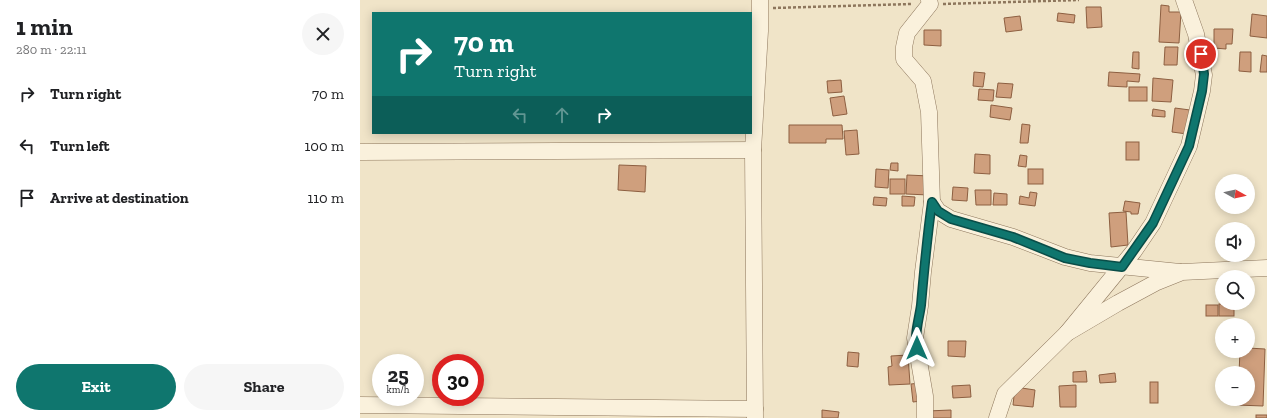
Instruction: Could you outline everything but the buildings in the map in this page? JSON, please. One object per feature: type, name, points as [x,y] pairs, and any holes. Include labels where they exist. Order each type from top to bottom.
[{"type":"street","points":[[360,405],[755,413],[753,150],[760,0]]},
{"type":"street","points":[[925,418],[925,396],[915,338],[932,202],[929,112],[923,81],[904,59],[904,53],[907,33],[930,4],[929,0]]},
{"type":"street","points":[[996,418],[1005,394],[1067,333],[1122,267],[1153,223],[1189,146],[1195,126],[1204,74],[1196,34],[1184,0]]},
{"type":"street","points":[[360,152],[753,150]]},
{"type":"street","points":[[932,202],[938,211],[951,219],[1013,237],[1065,258],[1090,263],[1182,272],[1267,268]]},
{"type":"street","points":[[1067,333],[1157,282],[1182,272]]},
{"type":"route","points":[[917,348],[915,338],[932,202],[938,211],[951,219],[1013,237],[1065,258],[1122,267],[1153,223],[1189,146],[1195,126],[1202,91],[1204,74],[1201,54]]}]
